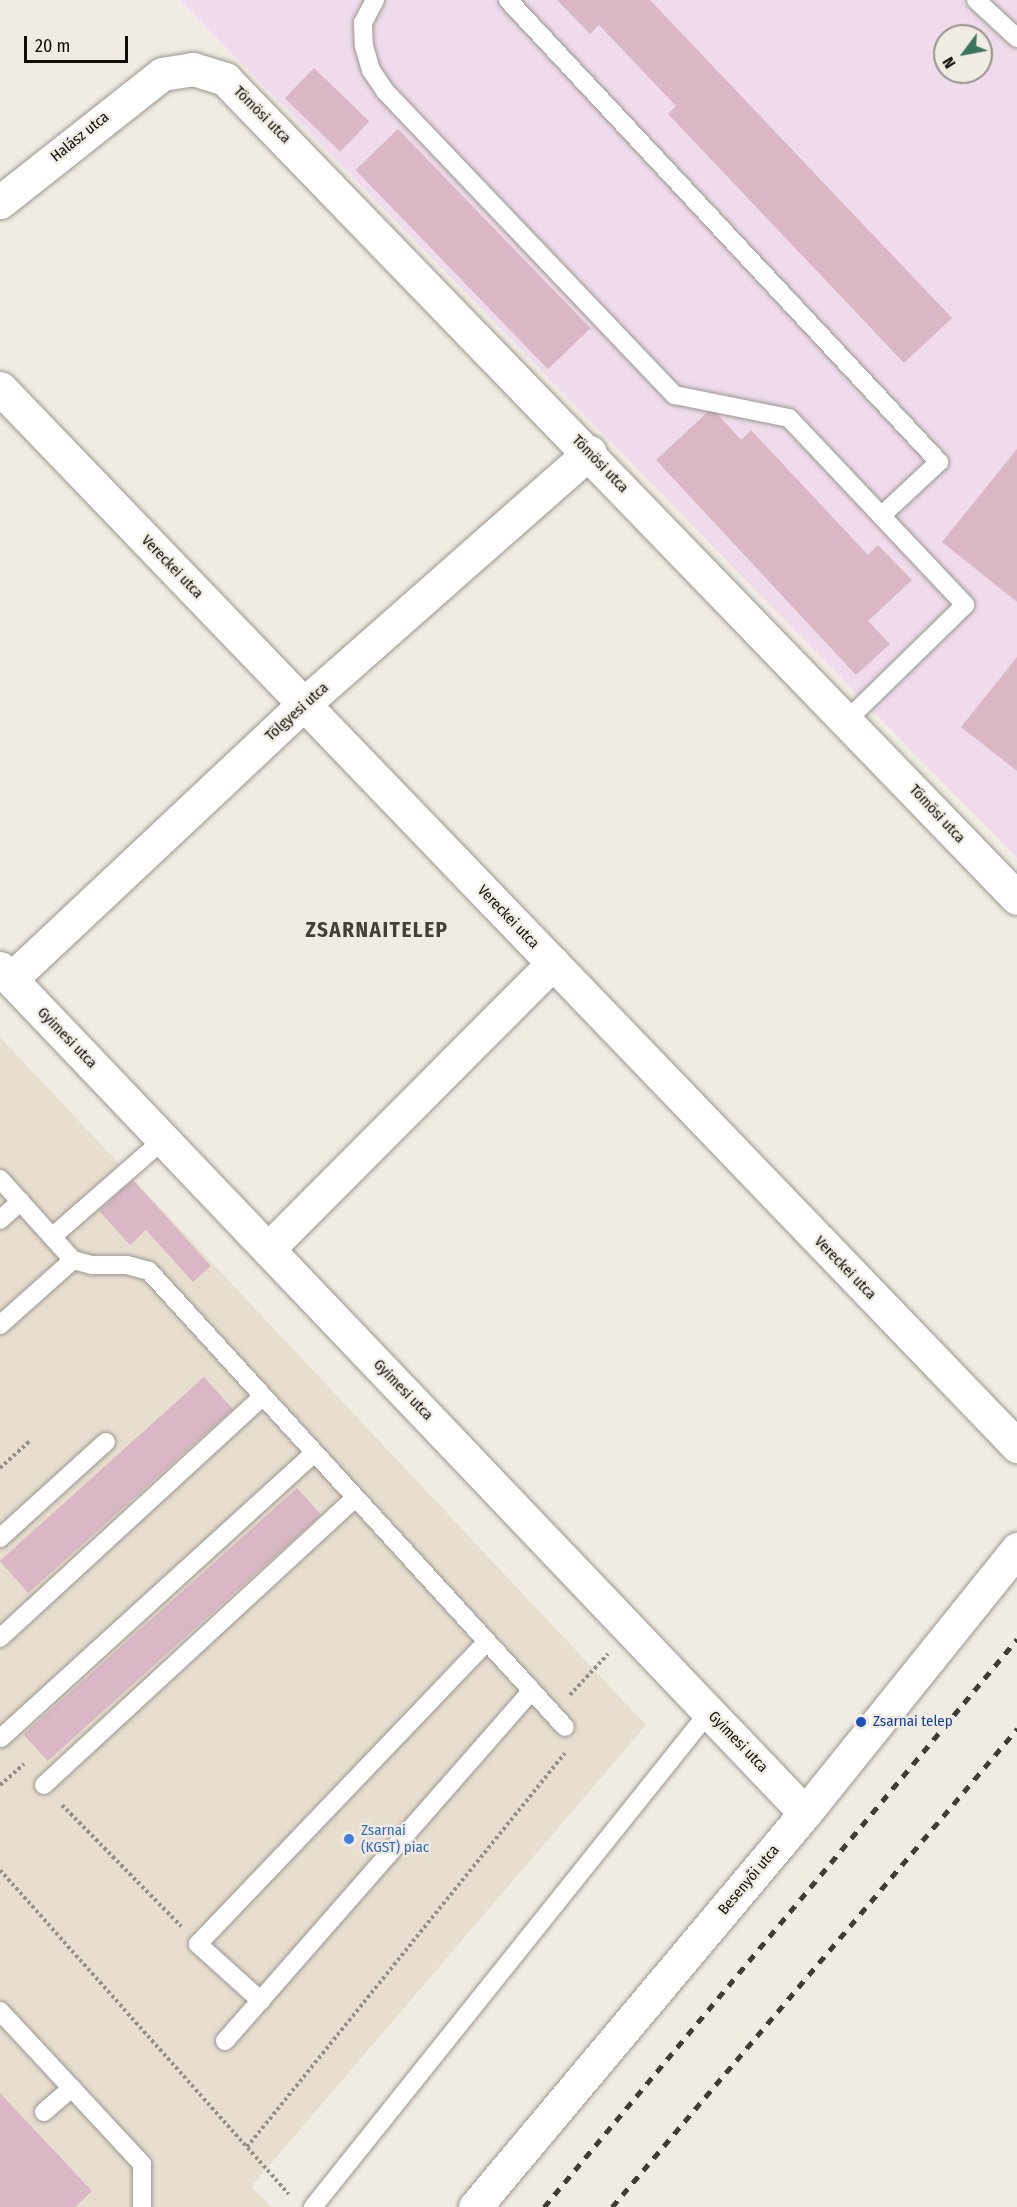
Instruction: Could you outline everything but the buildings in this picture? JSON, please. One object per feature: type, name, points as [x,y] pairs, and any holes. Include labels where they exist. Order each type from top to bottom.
[{"type":"street","name":"Tömösi utca","points":[[162,74],[193,69],[225,79],[590,452],[1017,898]]},
{"type":"street","name":"Halász utca","points":[[0,202],[162,74]]},
{"type":"street","name":"Vereckei utca","points":[[0,388],[1015,1442]]},
{"type":"street","name":"Tölgyesi utca","points":[[5,973],[304,704],[590,452]]},
{"type":"street","points":[[268,1248],[553,963]]},
{"type":"street","name":"Gyimesi utca","points":[[5,973],[805,1813]]},
{"type":"street","name":"Besenyői utca","points":[[475,2207],[805,1813],[1017,1549]]},
{"type":"lane","points":[[375,0],[363,23],[364,46],[371,70],[385,91],[675,395],[789,418],[965,605],[847,720]]},
{"type":"lane","points":[[508,0],[939,462],[881,516]]},
{"type":"lane","points":[[976,0],[1017,38]]},
{"type":"lane","points":[[53,1236],[164,1139]]},
{"type":"lane","points":[[0,1179],[73,1260],[92,1265],[127,1264],[149,1271],[565,1727]]},
{"type":"lane","points":[[0,1220],[21,1201]]},
{"type":"lane","points":[[0,1325],[73,1260]]},
{"type":"lane","points":[[0,1638],[263,1396]]},
{"type":"lane","points":[[0,1538],[106,1442]]},
{"type":"lane","points":[[1,1738],[314,1453]]},
{"type":"lane","points":[[44,1785],[356,1498]]},
{"type":"lane","points":[[261,2001],[198,1944],[487,1642]]},
{"type":"lane","points":[[225,2041],[531,1691]]},
{"type":"lane","points":[[313,2207],[710,1712]]},
{"type":"lane","points":[[0,2011],[142,2164],[142,2207]]},
{"type":"lane","points":[[44,2112],[72,2088]]},
{"type":"path","points":[[0,1468],[31,1440]]},
{"type":"path","points":[[552,1714],[631,1630]]},
{"type":"path","points":[[247,2146],[563,1758],[569,1742],[565,1727]]},
{"type":"path","points":[[1,1738],[198,1944]]},
{"type":"path","points":[[0,1785],[24,1764]]},
{"type":"path","points":[[0,1870],[295,2199]]},
{"type":"shaded area","points":[[180,0],[1017,0],[1017,858]]},
{"type":"shaded area","points":[[0,1037],[646,1725],[251,2187],[272,2207],[0,2207]]},
{"type":"railway","points":[[544,2207],[1017,1639]]},
{"type":"railway","points":[[612,2207],[1017,1729]]},
{"type":"place","name":"Zsarnai telep","points":[[861,1722]]},
{"type":"place","name":"Zsarnai (KGST) piac","points":[[349,1839]]},
{"type":"district","name":"ZSARNAITELEP","points":[[377,930]]}]
